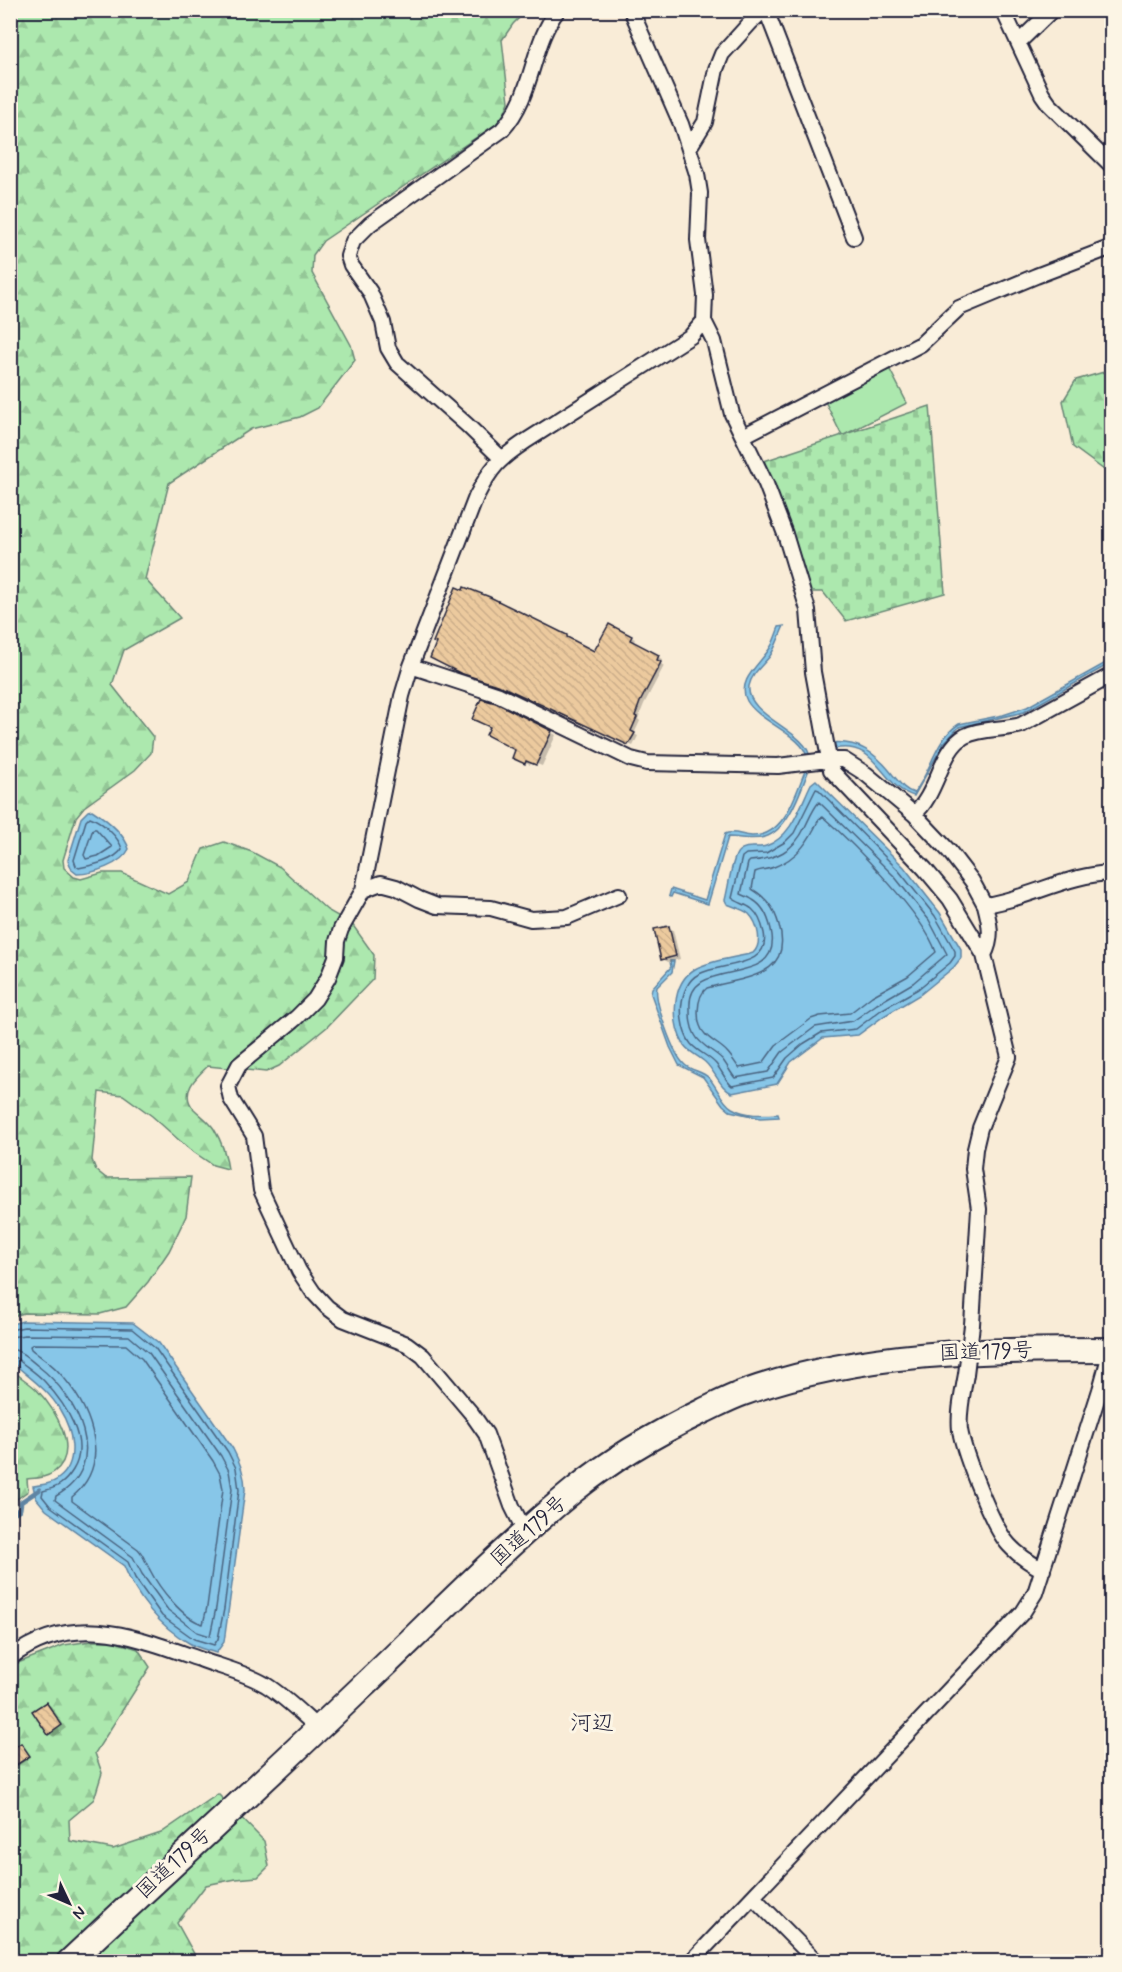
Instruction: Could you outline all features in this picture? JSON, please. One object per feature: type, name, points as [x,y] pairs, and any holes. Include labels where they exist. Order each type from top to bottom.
[{"type":"highway","name":"国道179号","points":[[69,1962],[319,1729],[525,1532],[575,1489],[615,1460],[675,1425],[741,1393],[812,1372],[879,1359],[952,1352],[1111,1350]]},
{"type":"street","points":[[501,458],[397,363],[388,348],[383,322],[370,292],[351,265],[348,255],[353,241],[370,224],[502,130],[512,118],[532,74],[540,44],[558,10]]},
{"type":"street","points":[[630,10],[681,124],[697,174],[700,193],[698,240],[705,295],[704,321],[714,341],[732,414],[766,484],[782,526],[808,610],[813,672],[827,760],[831,770],[925,869],[950,899],[984,955],[1009,1057],[980,1128],[975,1149],[974,1169],[979,1209],[972,1325],[960,1412],[960,1430],[996,1527],[1008,1544],[1026,1561],[1043,1570]]},
{"type":"street","points":[[689,148],[705,122],[716,69],[722,54],[765,10],[854,237]]},
{"type":"street","points":[[1003,10],[1042,94],[1049,104],[1112,166]]},
{"type":"street","points":[[1019,42],[1052,10]]},
{"type":"street","points":[[743,436],[921,344],[959,308],[1112,247]]},
{"type":"street","points":[[525,1532],[512,1506],[486,1434],[423,1356],[407,1344],[343,1319],[313,1292],[299,1271],[261,1190],[254,1136],[231,1099],[228,1086],[239,1065],[296,1018],[315,999],[328,978],[336,957],[341,928],[363,891],[402,696],[411,666],[476,497],[488,472],[501,458],[691,336],[704,321]]},
{"type":"street","points":[[411,666],[499,695],[630,759],[647,764],[778,766],[844,760],[854,765],[914,814],[949,851],[972,881],[985,905],[991,927],[989,944],[984,955]]},
{"type":"street","points":[[914,814],[931,794],[954,747],[964,737],[977,732],[1006,729],[1021,724],[1112,675]]},
{"type":"street","points":[[985,905],[1005,902],[1093,873],[1112,873]]},
{"type":"street","points":[[363,891],[381,883],[396,887],[419,900],[437,906],[491,908],[531,919],[567,916],[619,895]]},
{"type":"street","points":[[691,1962],[1023,1612],[1035,1593],[1043,1570],[1101,1390],[1111,1350]]},
{"type":"street","points":[[10,1658],[26,1646],[60,1635],[88,1630],[114,1632],[140,1638],[212,1664],[233,1669],[280,1694],[319,1729]]},
{"type":"street","points":[[753,1897],[817,1962]]},
{"type":"green space","points":[[11,11],[526,11],[502,40],[509,102],[504,114],[496,124],[323,241],[313,255],[312,273],[351,345],[355,360],[318,408],[300,417],[251,429],[169,483],[145,579],[180,618],[124,650],[112,685],[153,737],[151,753],[135,770],[84,807],[76,817],[63,860],[64,868],[74,877],[81,879],[102,873],[122,873],[168,894],[189,882],[203,849],[224,842],[252,852],[280,867],[327,910],[352,924],[374,955],[373,979],[327,1027],[279,1066],[266,1072],[208,1066],[194,1080],[189,1091],[190,1103],[210,1123],[217,1134],[228,1169],[213,1165],[189,1149],[152,1116],[123,1095],[99,1092],[92,1160],[96,1170],[106,1178],[191,1177],[186,1216],[169,1251],[148,1282],[126,1307],[100,1314],[24,1313],[11,1317]]},
{"type":"green space","points":[[887,364],[907,403],[842,436],[823,397]]},
{"type":"green space","points":[[1112,370],[1111,475],[1073,447],[1063,401],[1076,380]]},
{"type":"green space","points":[[930,406],[945,593],[846,621],[823,592],[809,592],[764,461]]},
{"type":"green space","points":[[11,1369],[37,1390],[51,1407],[62,1430],[66,1453],[62,1463],[51,1474],[27,1479],[28,1491],[17,1499],[11,1510]]},
{"type":"green space","points":[[113,1641],[138,1649],[150,1667],[95,1753],[102,1773],[94,1799],[69,1820],[70,1841],[113,1849],[161,1833],[218,1794],[264,1841],[269,1866],[258,1877],[206,1885],[177,1923],[198,1961],[11,1961],[10,1666],[64,1645]]},
{"type":"water","points":[[784,626],[770,656],[752,678],[749,686],[750,697],[766,715],[789,731],[807,748],[810,758],[807,758],[804,750],[790,736],[753,709],[744,694],[751,673],[770,648],[779,627]]},
{"type":"water","points":[[1111,660],[1111,663],[1024,712],[959,727],[944,743],[914,796],[893,783],[870,757],[849,748],[834,749],[830,743],[858,746],[873,754],[905,788],[914,793],[944,738],[959,724],[1003,715],[1027,707]]},
{"type":"water","points":[[805,771],[808,772],[797,800],[787,819],[773,833],[756,839],[728,837],[708,904],[673,893],[671,897],[669,896],[671,889],[705,900],[725,834],[752,836],[773,829],[787,813]]},
{"type":"water","points":[[816,780],[904,867],[940,913],[961,949],[961,958],[954,967],[921,994],[858,1035],[823,1038],[791,1062],[777,1084],[732,1093],[724,1087],[705,1062],[684,1045],[675,1015],[678,993],[687,975],[695,969],[716,961],[753,953],[756,949],[759,939],[752,918],[744,911],[727,904],[725,900],[734,859],[742,849],[766,846],[782,836],[794,820],[811,784]]},
{"type":"water","points":[[92,810],[119,832],[129,849],[114,864],[77,874],[72,870],[68,860],[81,818]]},
{"type":"water","points":[[670,961],[674,961],[672,972],[657,987],[658,1004],[665,1028],[680,1059],[688,1067],[709,1078],[725,1102],[737,1111],[760,1115],[778,1114],[779,1117],[760,1118],[730,1111],[703,1077],[679,1065],[651,994],[652,988],[671,967]]},
{"type":"water","points":[[23,1321],[133,1323],[159,1343],[233,1449],[242,1469],[245,1490],[224,1642],[216,1653],[192,1645],[168,1629],[142,1600],[124,1566],[46,1510],[36,1498],[33,1486],[53,1482],[66,1471],[70,1463],[72,1445],[68,1426],[55,1403],[44,1389],[11,1361],[11,1324]]},
{"type":"building","points":[[456,587],[463,590],[464,587],[490,597],[594,651],[609,624],[632,636],[630,640],[659,655],[657,660],[661,662],[640,702],[631,731],[635,733],[628,745],[503,687],[460,673],[430,658],[436,643],[433,642]]},
{"type":"building","points":[[481,699],[496,703],[552,731],[536,765],[526,761],[525,764],[512,758],[515,750],[486,735],[490,727],[472,719]]},
{"type":"building","points":[[669,926],[676,956],[661,960],[654,929]]},
{"type":"building","points":[[46,1702],[62,1725],[48,1735],[32,1711]]},
{"type":"building","points":[[21,1743],[30,1756],[10,1769],[10,1750]]},
{"type":"waterway","points":[[10,1515],[20,1509],[21,1502],[39,1490]]},
{"type":"district","name":"河辺","points":[[592,1724]]}]
